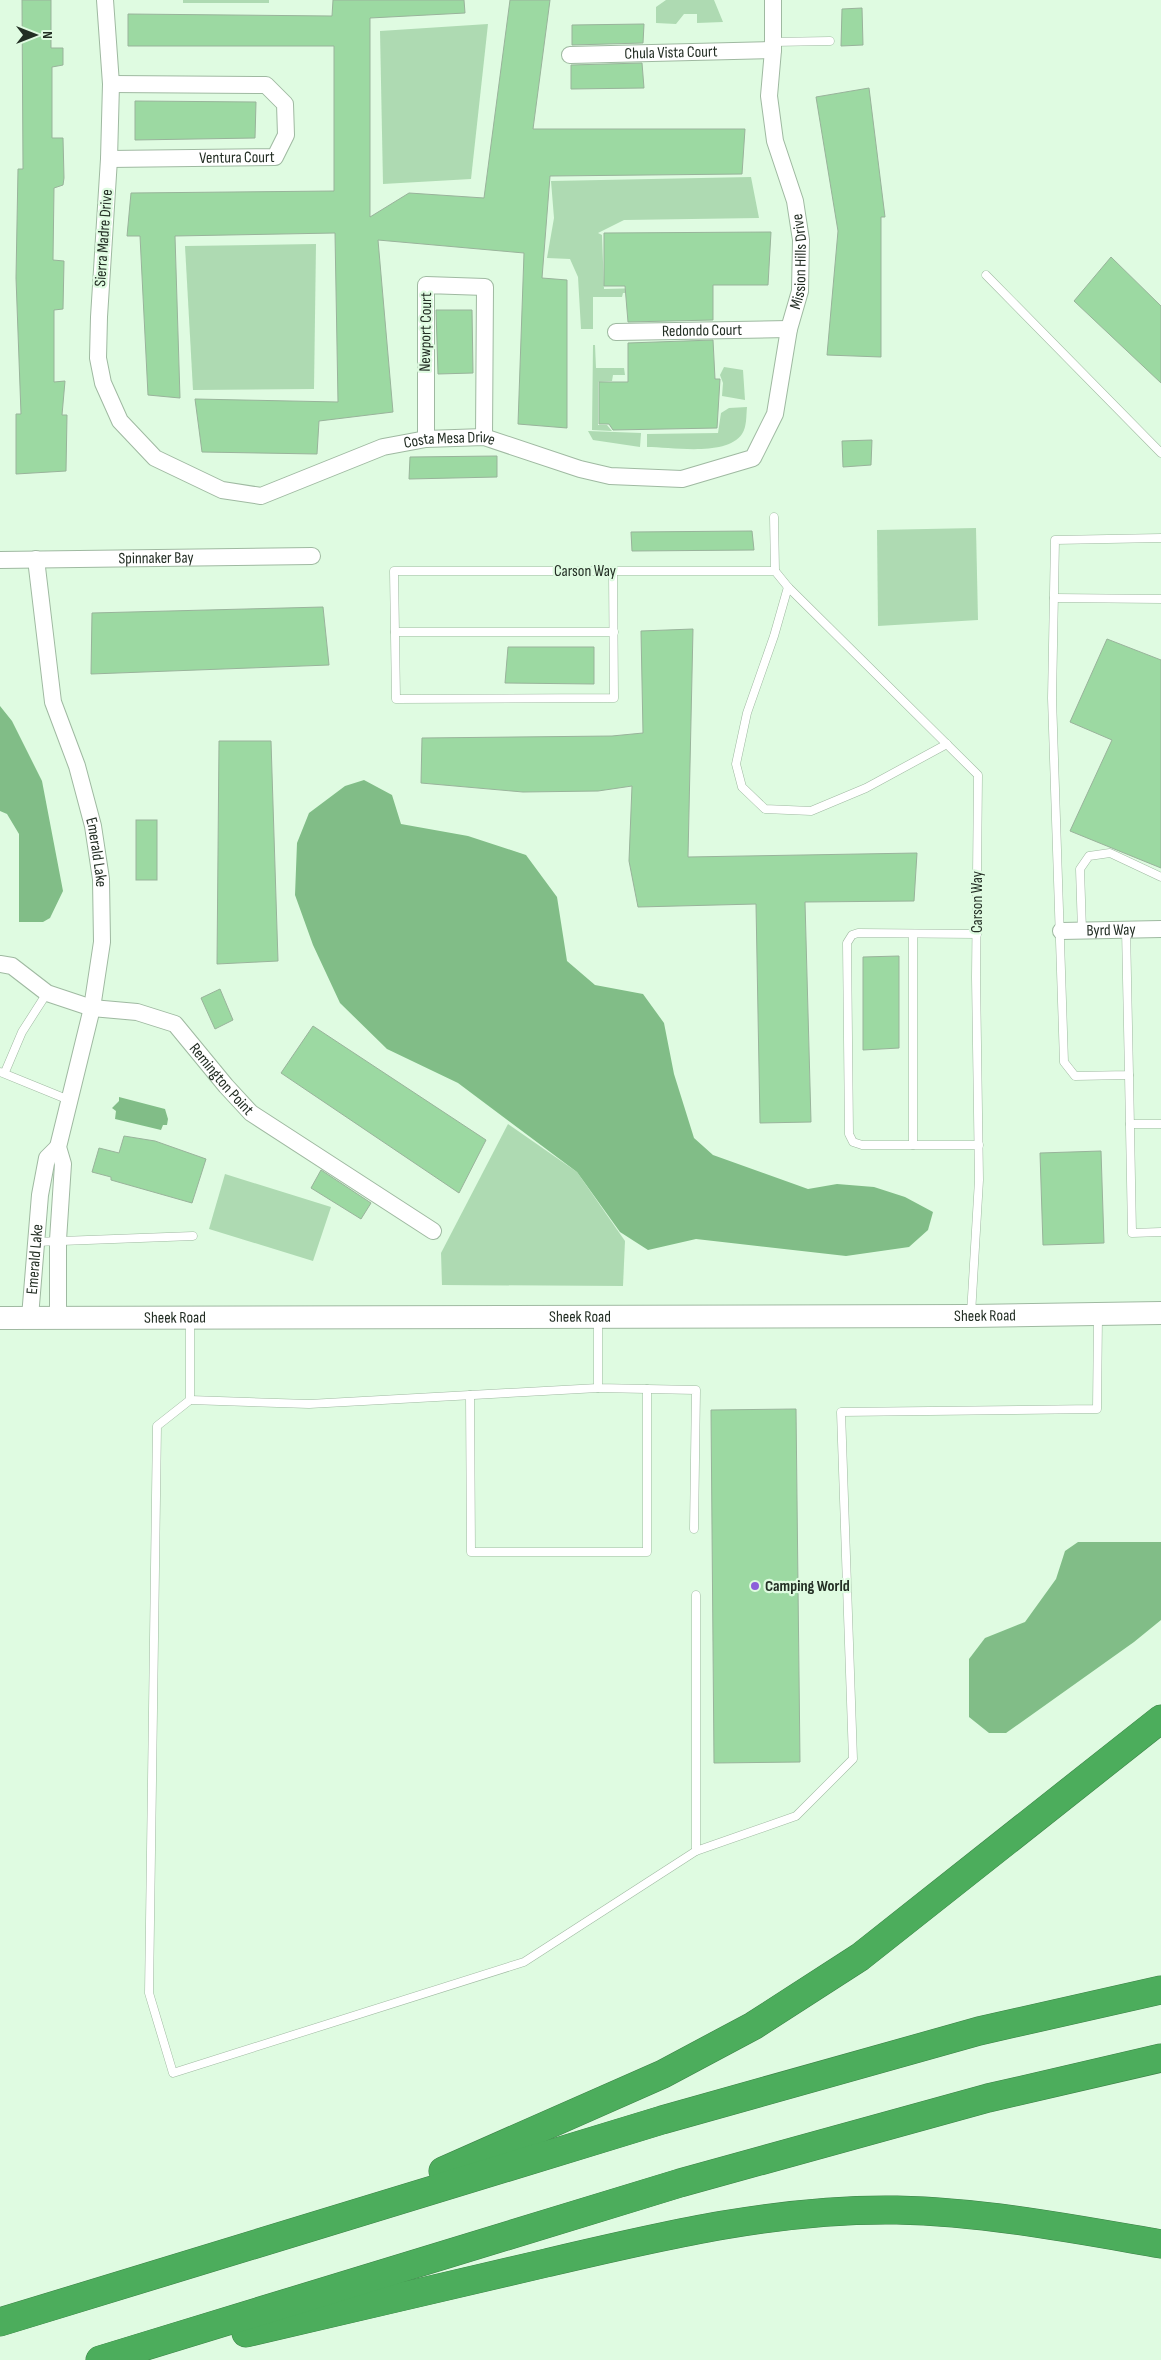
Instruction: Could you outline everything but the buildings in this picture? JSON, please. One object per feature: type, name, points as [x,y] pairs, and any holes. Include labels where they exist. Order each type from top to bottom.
[{"type":"highway","points":[[343,2217],[663,2074],[753,2026],[860,1957],[1161,1719]]},
{"type":"highway","points":[[0,2322],[662,2120],[970,2034],[1161,1990]]},
{"type":"highway","points":[[100,2360],[690,2180],[988,2098],[1161,2058]]},
{"type":"highway","points":[[130,2360],[628,2244],[741,2221],[823,2213],[896,2210],[966,2214],[1161,2244]]},
{"type":"street","name":"Sierra Madre Drive","points":[[105,0],[111,84],[109,160],[98,358],[103,383],[120,421],[155,458]]},
{"type":"street","name":"Mission Hills Drive","points":[[752,458],[775,414],[789,329],[800,291],[800,240],[795,201],[775,141],[769,96],[773,46],[772,0]]},
{"type":"street","name":"Chula Vista Court","points":[[570,55],[773,46]]},
{"type":"street","name":"Ventura Court","points":[[109,160],[275,157],[286,135],[285,104],[266,85],[111,84]]},
{"type":"street","name":"Newport Court","points":[[426,439],[426,285],[486,287],[484,438]]},
{"type":"street","name":"Redondo Court","points":[[616,332],[789,329]]},
{"type":"street","name":"Costa Mesa Drive","points":[[155,458],[222,490],[261,496],[382,447],[426,439],[484,438],[580,469],[610,476],[682,479],[752,458]]},
{"type":"street","name":"Spinnaker Bay","points":[[0,560],[312,556]]},
{"type":"street","name":"Emerald Lake","points":[[30,1317],[35,1242],[47,1158],[58,1147],[70,1100],[92,1008],[102,942],[101,879],[94,826],[77,766],[53,702],[36,559]]},
{"type":"street","name":"Byrd Way","points":[[1061,931],[1161,928]]},
{"type":"street","name":"Remington Point","points":[[0,964],[12,966],[47,993],[92,1008],[137,1012],[175,1024],[251,1113],[433,1231]]},
{"type":"street","name":"Emerald Lake","points":[[58,1147],[63,1164],[58,1240],[58,1317]]},
{"type":"street","name":"Sheek Road","points":[[0,1318],[190,1316],[971,1316],[1161,1313]]},
{"type":"lane","points":[[773,46],[830,41]]},
{"type":"lane","points":[[986,275],[1161,452]]},
{"type":"lane","points":[[774,517],[775,571]]},
{"type":"lane","points":[[1129,1075],[1075,1076],[1064,1062],[1052,698],[1055,540],[1161,538]]},
{"type":"lane","name":"Carson Way","points":[[395,632],[394,571],[775,571],[788,587],[978,775],[979,1145],[971,1316]]},
{"type":"lane","points":[[613,571],[614,632],[614,698],[396,699],[395,632],[614,632]]},
{"type":"lane","points":[[788,587],[774,636],[747,713],[736,764],[742,787],[765,809],[811,811],[866,788],[946,744]]},
{"type":"lane","points":[[1054,598],[1161,599]]},
{"type":"lane","points":[[1082,931],[1080,869],[1089,856],[1110,853],[1161,877]]},
{"type":"lane","points":[[1126,929],[1132,1233],[1161,1232]]},
{"type":"lane","points":[[977,934],[858,933],[852,935],[847,943],[849,1134],[853,1142],[862,1145],[979,1145]]},
{"type":"lane","points":[[913,934],[913,1145]]},
{"type":"lane","points":[[47,993],[22,1032],[2,1072],[70,1100]]},
{"type":"lane","points":[[1130,1124],[1161,1124]]},
{"type":"lane","points":[[35,1242],[194,1236]]},
{"type":"lane","points":[[694,1530],[696,1390],[598,1388],[309,1404],[190,1400],[157,1426],[149,1994],[173,2073],[524,1962],[696,1851],[796,1816],[853,1759],[841,1412],[1096,1409],[1098,1314]]},
{"type":"lane","points":[[190,1316],[190,1400]]},
{"type":"lane","points":[[598,1317],[598,1388]]},
{"type":"lane","points":[[470,1395],[471,1552],[647,1552],[647,1389]]},
{"type":"lane","points":[[696,1595],[696,1851]]},
{"type":"shaded area","points":[[183,0],[269,0],[269,3],[183,3]]},
{"type":"shaded area","points":[[666,0],[714,0],[723,22],[697,23],[697,14],[684,14],[676,24],[656,23],[656,7]]},
{"type":"shaded area","points":[[488,24],[471,179],[383,184],[380,31]]},
{"type":"shaded area","points":[[751,177],[759,218],[624,220],[598,233],[602,235],[604,289],[644,288],[644,293],[623,293],[622,297],[593,297],[593,329],[581,329],[578,277],[570,259],[547,258],[554,218],[551,181]]},
{"type":"shaded area","points":[[316,244],[314,389],[193,390],[185,246]]},
{"type":"shaded area","points":[[593,345],[595,345],[596,368],[624,368],[625,375],[613,375],[612,381],[598,382],[598,425],[607,425],[612,431],[592,430]]},
{"type":"shaded area","points":[[724,367],[743,370],[745,400],[722,396],[723,383],[720,375]]},
{"type":"shaded area","points":[[747,407],[744,431],[734,441],[724,446],[698,449],[647,447],[647,434],[718,433],[721,413],[729,408]]},
{"type":"shaded area","points":[[588,431],[641,433],[640,447],[593,440]]},
{"type":"shaded area","points":[[976,528],[978,620],[878,626],[877,530]]},
{"type":"shaded area","points":[[0,706],[12,721],[42,781],[63,891],[50,918],[43,922],[19,922],[19,834],[7,814],[0,811]]},
{"type":"shaded area","points":[[364,780],[392,795],[401,824],[468,836],[526,855],[557,897],[567,961],[595,985],[643,994],[664,1023],[674,1074],[694,1138],[713,1155],[808,1189],[837,1184],[874,1187],[905,1197],[933,1212],[928,1230],[909,1247],[846,1256],[696,1239],[648,1250],[620,1232],[577,1172],[458,1083],[387,1049],[340,1003],[313,945],[295,895],[297,843],[309,813],[345,786]]},
{"type":"shaded area","points":[[119,1097],[165,1109],[168,1119],[167,1125],[163,1125],[161,1130],[115,1119],[116,1111],[112,1108],[119,1101]]},
{"type":"shaded area","points":[[508,1124],[577,1172],[625,1241],[623,1286],[442,1285],[441,1253]]},
{"type":"shaded area","points":[[225,1174],[331,1207],[313,1261],[209,1229]]},
{"type":"shaded area","points":[[1078,1542],[1161,1542],[1161,1620],[1134,1642],[1006,1733],[989,1733],[969,1717],[969,1659],[985,1638],[1025,1622],[1056,1579],[1065,1551]]},
{"type":"place","name":"Camping World","points":[[755,1586]]}]
